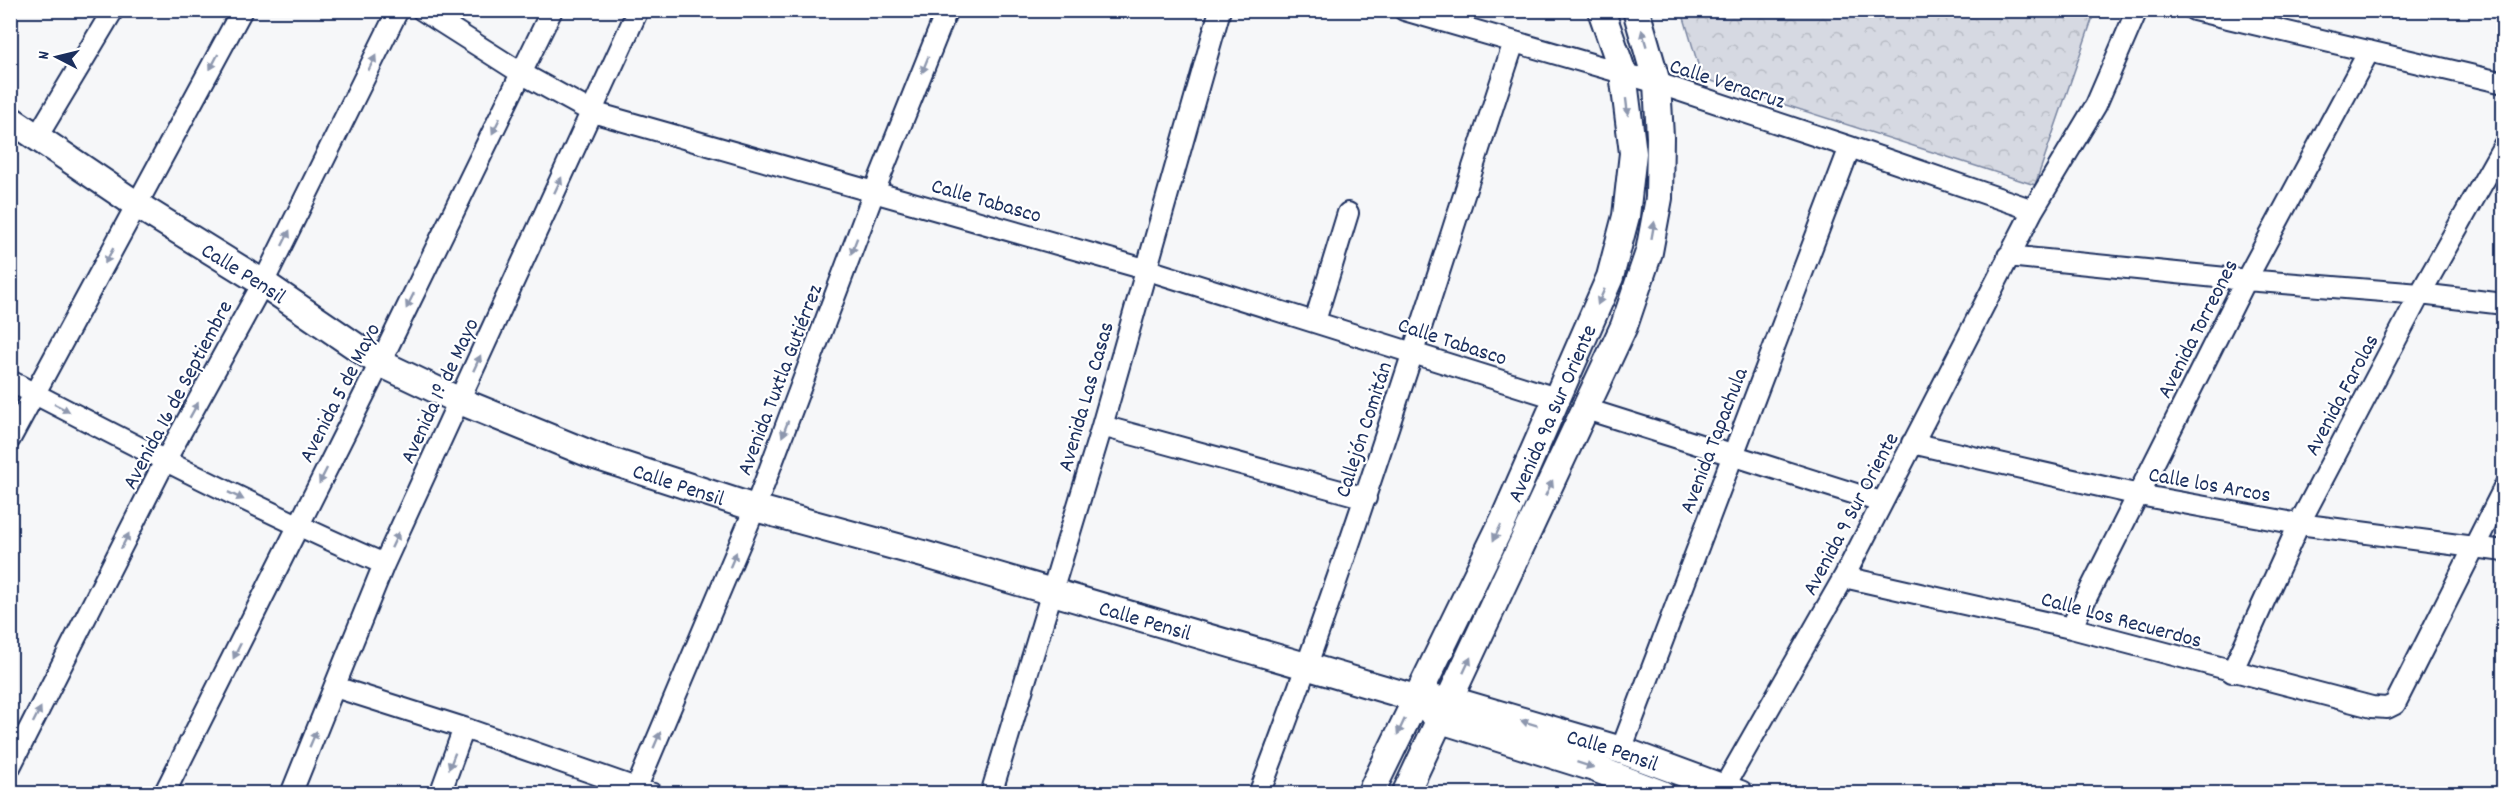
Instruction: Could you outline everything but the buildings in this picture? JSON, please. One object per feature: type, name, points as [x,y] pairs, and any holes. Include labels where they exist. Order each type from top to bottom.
[{"type":"main road","name":"Avenida 9a Sur Oriente","points":[[1370,794],[1504,519],[1610,277],[1626,216],[1633,153],[1623,73],[1601,10]]},
{"type":"main road","name":"Avenida 9a Sur Oriente","points":[[1405,794],[1624,326],[1649,252],[1659,198],[1660,137],[1657,83],[1636,10]]},
{"type":"main road","name":"Calle Pensil","points":[[12,124],[37,137],[380,363],[460,400],[595,456],[755,508],[1051,591],[1415,698],[1662,794]]},
{"type":"main road","name":"Calle Pensil","points":[[1446,710],[1620,750],[1727,791]]},
{"type":"street","points":[[37,137],[113,10]]},
{"type":"street","points":[[10,439],[242,10]]},
{"type":"street","name":"Avenida 16 de Septiembre","points":[[10,768],[165,461],[263,284],[398,10]]},
{"type":"street","name":"Calle Tabasco","points":[[422,10],[521,73],[592,112],[1145,268],[1556,398]]},
{"type":"street","name":"Avenida 5 de Mayo","points":[[164,794],[380,363],[552,10]]},
{"type":"street","name":"Avenida 1º de Mayo","points":[[291,794],[384,564],[638,10]]},
{"type":"street","name":"Avenida Tuxtla Gutiérrez","points":[[641,792],[755,508],[874,192],[947,10]]},
{"type":"street","name":"Avenida Las Casas","points":[[991,794],[1102,426],[1220,10]]},
{"type":"street","name":"Calle Veracruz","points":[[1404,10],[1657,83],[2032,210]]},
{"type":"street","name":"Avenida 9 Sur Oriente","points":[[1727,791],[1844,577],[2032,210],[2096,105],[2137,10]]},
{"type":"street","points":[[2194,10],[2504,84]]},
{"type":"street","name":"Callejón Comitán","points":[[1260,794],[1308,666],[1366,498],[1514,42]]},
{"type":"street","name":"Avenida Torreones","points":[[2071,628],[2246,280],[2369,51]]},
{"type":"street","name":"Avenida Farolas","points":[[2232,672],[2299,524],[2420,294],[2504,145]]},
{"type":"street","name":"Avenida Tapachula","points":[[1620,750],[1850,147]]},
{"type":"street","points":[[1315,321],[1348,213]]},
{"type":"street","points":[[2008,256],[2246,280],[2420,294],[2504,304]]},
{"type":"street","points":[[10,381],[165,461],[298,526],[384,564]]},
{"type":"street","points":[[1586,409],[1881,502]]},
{"type":"street","points":[[1102,426],[1366,498]]},
{"type":"street","name":"Calle los Arcos","points":[[1912,443],[2139,495],[2299,524],[2504,551]]},
{"type":"street","points":[[2475,547],[2504,488]]},
{"type":"street","name":"Calle Los Recuerdos","points":[[1844,577],[2071,628],[2232,672],[2372,707],[2387,708],[2395,704],[2475,547]]},
{"type":"street","points":[[335,687],[464,728],[641,792]]},
{"type":"street","points":[[440,794],[464,728]]},
{"type":"green space","points":[[1682,10],[2095,11],[2035,185],[1702,78]]}]
